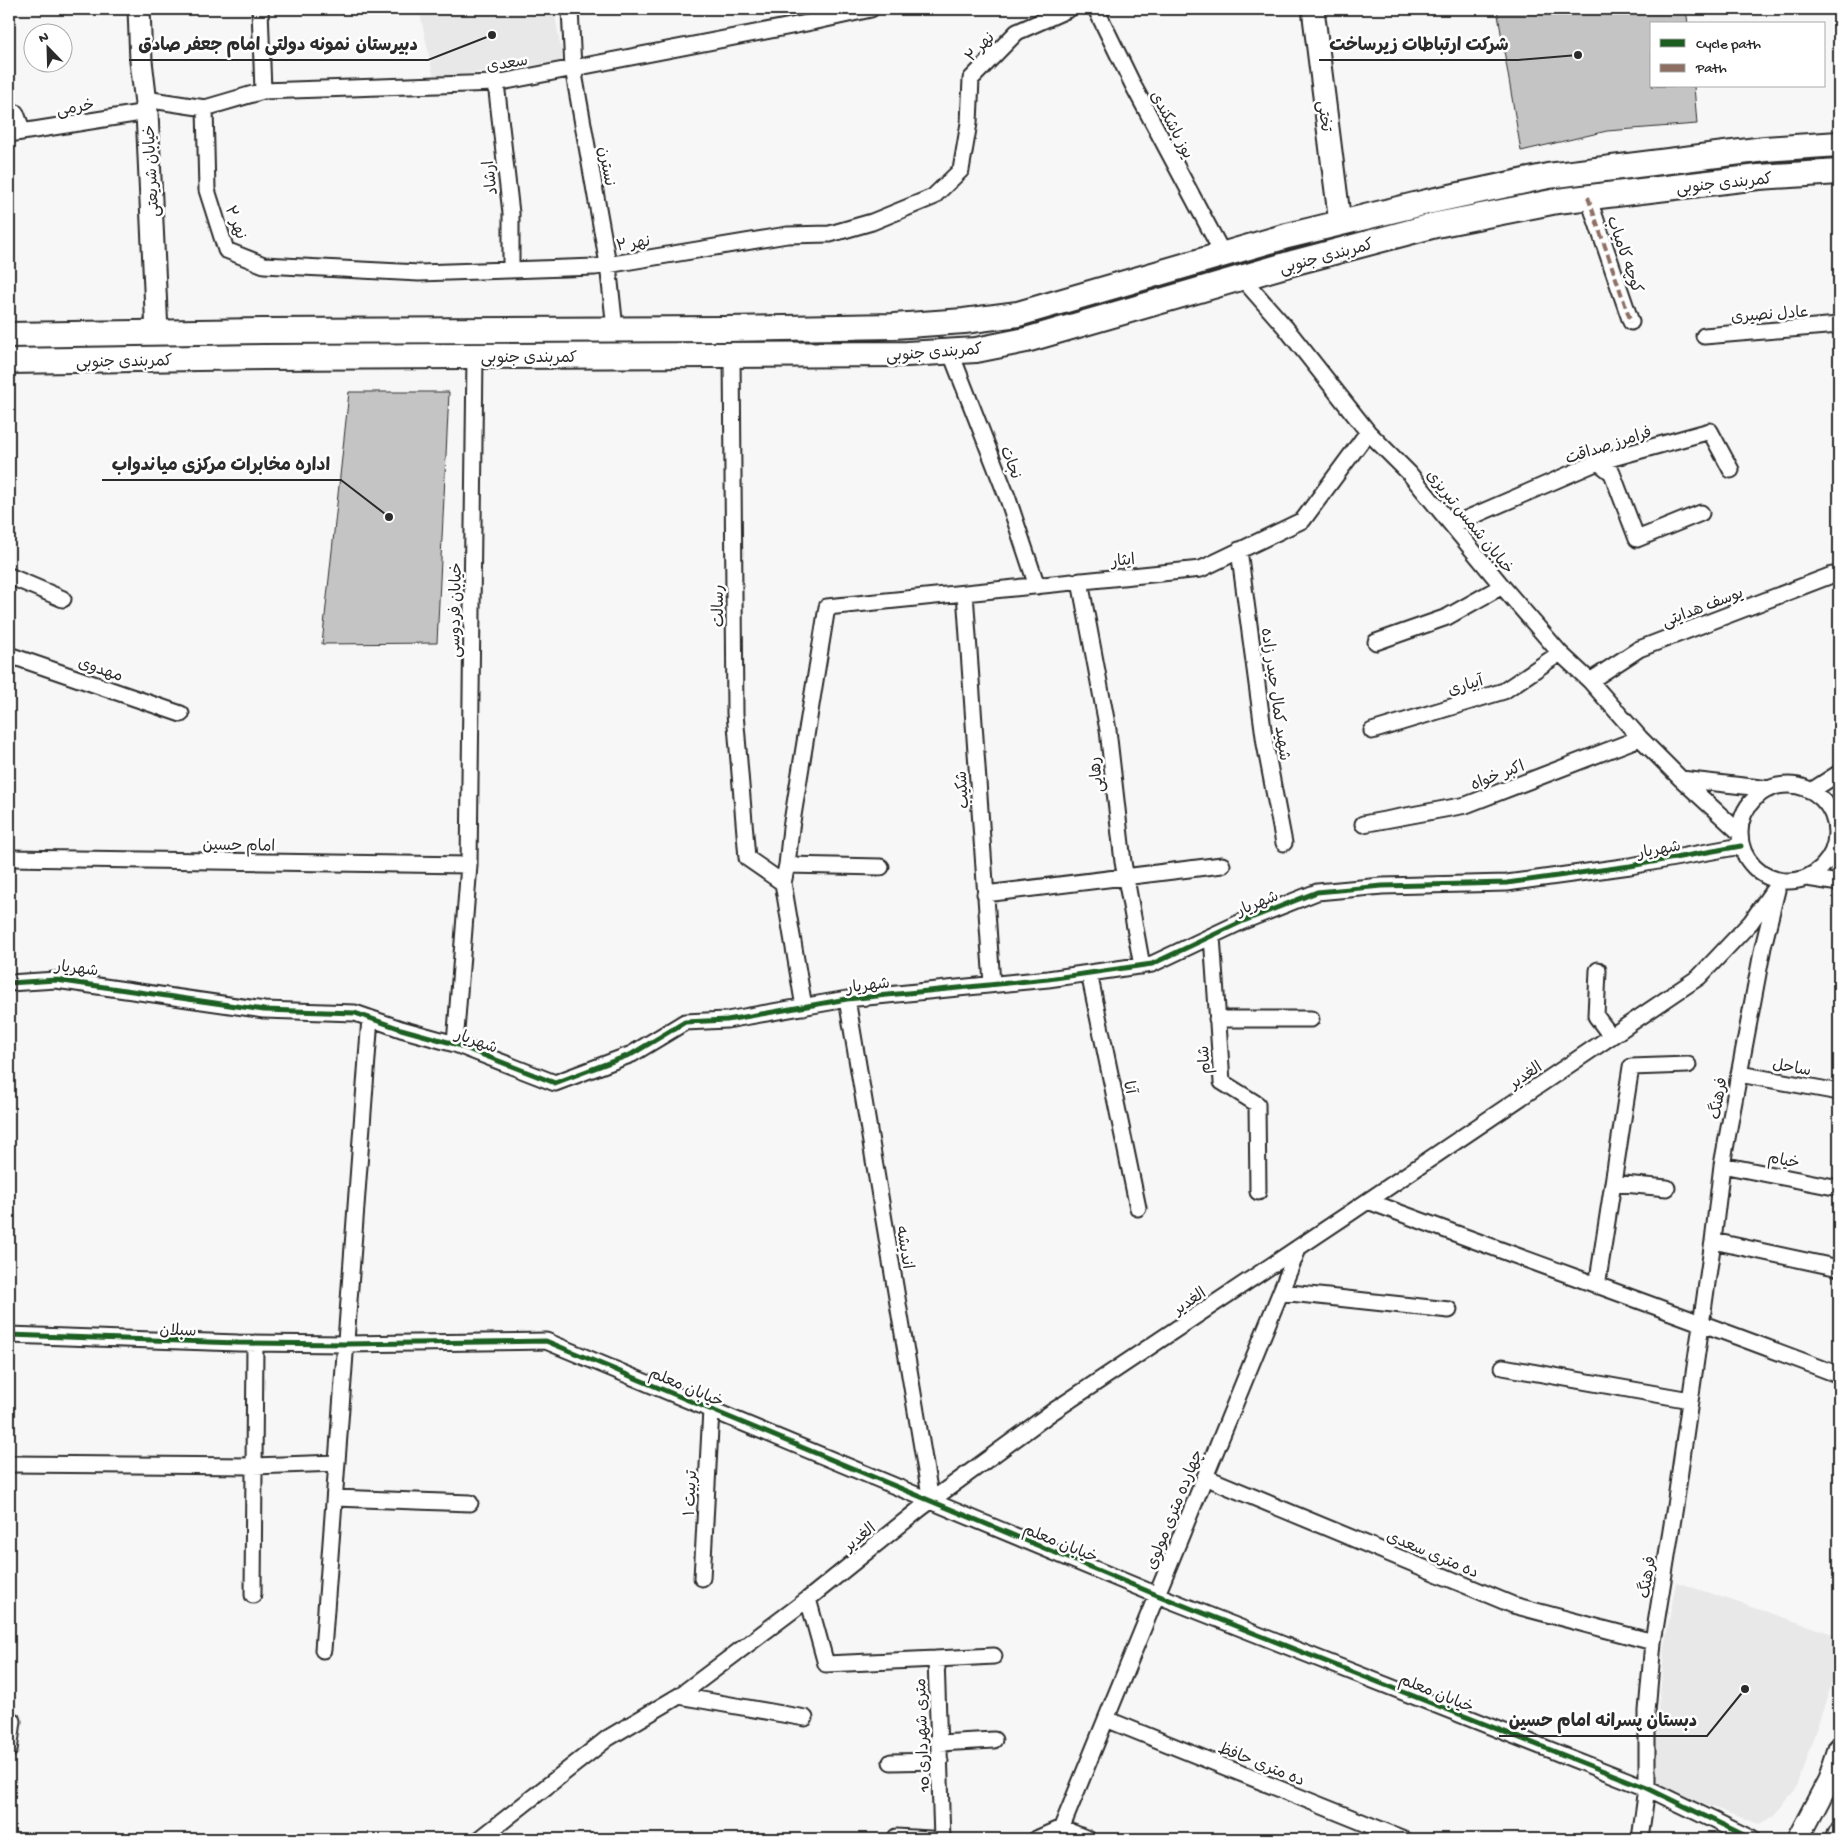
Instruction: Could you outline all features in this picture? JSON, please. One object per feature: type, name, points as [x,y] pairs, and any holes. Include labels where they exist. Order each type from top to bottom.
[{"type":"main road","name":"خیابان شریعتی","points":[[139,9],[140,61],[146,105],[157,333]]},
{"type":"main road","name":"تختی","points":[[1313,9],[1340,223]]},
{"type":"main road","name":"کمربندی جنوبی","points":[[9,335],[273,331],[615,330],[894,326],[964,322],[1018,314],[1223,254],[1340,223],[1548,176],[1764,149],[1839,144]]},
{"type":"main road","name":"کمربندی جنوبی","points":[[9,361],[907,354],[976,350],[1026,340],[1436,225],[1557,201],[1759,177],[1839,172]]},
{"type":"main road","points":[[1223,254],[1242,278]]},
{"type":"main road","points":[[157,333],[159,359]]},
{"type":"main road","points":[[1798,1839],[1829,1780],[1839,1749]]},
{"type":"main road","points":[[1838,1839],[1839,1833]]},
{"type":"main road","points":[[1802,1839],[1819,1839]]},
{"type":"street","points":[[260,9],[263,91]]},
{"type":"street","name":"نسترن","points":[[570,9],[573,68],[608,264],[615,330]]},
{"type":"street","name":"سعدی","points":[[146,105],[206,108],[263,91],[496,83],[871,9]]},
{"type":"street","name":"نهر ۲","points":[[206,108],[207,190],[226,250],[264,265],[419,273],[595,267],[787,235],[830,234],[872,222],[933,196],[961,170],[969,122],[971,78],[1017,32],[1069,9]]},
{"type":"street","name":"یوز باشکندی","points":[[1096,9],[1134,87],[1223,254]]},
{"type":"street","name":"ارشاد","points":[[496,83],[511,213],[511,269]]},
{"type":"street","name":"خرمی","points":[[16,133],[146,105]]},
{"type":"street","points":[[9,110],[16,113],[16,133]]},
{"type":"street","name":"کوچه کامیاب","points":[[1588,197],[1631,322]]},
{"type":"street","name":"خیابان شمس تبریزی","points":[[1242,278],[1285,327],[1368,432],[1409,473],[1560,653],[1590,681],[1640,738],[1741,839]]},
{"type":"street","name":"عادل نصیری","points":[[1704,336],[1839,325]]},
{"type":"street","name":"نجات","points":[[950,351],[1008,499],[1037,586]]},
{"type":"street","name":"رسالت","points":[[732,354],[735,713],[747,858],[783,883]]},
{"type":"street","name":"خیابان فردوسی","points":[[455,1044],[469,865],[475,356]]},
{"type":"street","name":"فرامرز صداقت","points":[[1452,525],[1598,462],[1710,431],[1731,470]]},
{"type":"street","name":"ایثار","points":[[787,865],[791,828],[827,608],[1200,569],[1302,520],[1368,432]]},
{"type":"street","points":[[1598,462],[1612,473],[1637,539],[1701,513]]},
{"type":"street","name":"شهید کمال حیدر زاده","points":[[1239,550],[1265,744],[1284,843]]},
{"type":"street","name":"یوسف هدایتی","points":[[1590,681],[1639,649],[1832,575]]},
{"type":"street","points":[[9,576],[63,599]]},
{"type":"street","name":"رهایی","points":[[1080,581],[1108,730],[1126,876],[1142,966]]},
{"type":"street","points":[[1376,642],[1447,617],[1502,586]]},
{"type":"street","name":"شکیب","points":[[965,593],[992,984]]},
{"type":"street","name":"آبیاری","points":[[1372,731],[1504,691],[1560,653]]},
{"type":"street","name":"مهدوی","points":[[9,656],[181,714]]},
{"type":"street","name":"اکبر خواه","points":[[1363,824],[1466,805],[1640,738]]},
{"type":"street","points":[[1816,795],[1839,773]]},
{"type":"street","points":[[1681,779],[1770,789]]},
{"type":"street","points":[[1816,795],[1830,808],[1836,821],[1835,848],[1828,861],[1820,871],[1794,882],[1779,882],[1767,877],[1747,859],[1741,839],[1747,806],[1757,796],[1770,789],[1784,785],[1796,786],[1816,795],[1839,809]]},
{"type":"street","name":"شهریار","points":[[9,983],[56,980],[264,1010],[355,1013],[401,1029],[455,1044],[555,1083],[632,1054],[685,1022],[727,1020],[848,999],[1048,979],[1152,964],[1241,922],[1316,892],[1382,886],[1507,883],[1630,866],[1741,839]]},
{"type":"street","name":"امام حسین","points":[[9,858],[469,865]]},
{"type":"street","points":[[804,1006],[783,883],[787,865],[881,868]]},
{"type":"street","points":[[986,894],[1222,865]]},
{"type":"street","points":[[1807,878],[1839,883]]},
{"type":"street","name":"الغدیر","points":[[480,1839],[608,1738],[679,1696],[808,1599],[931,1501],[1052,1412],[1368,1202],[1699,977],[1751,922],[1779,882]]},
{"type":"street","name":"فرهنگ","points":[[1640,1839],[1647,1788],[1647,1711],[1653,1642],[1713,1241],[1722,1165],[1764,947],[1779,882]]},
{"type":"street","name":"شام","points":[[1212,936],[1222,1082],[1257,1104],[1258,1192]]},
{"type":"street","points":[[1598,970],[1596,1016],[1611,1036]]},
{"type":"street","name":"آنا","points":[[1089,973],[1138,1208]]},
{"type":"street","name":"اندیشه","points":[[848,999],[931,1501]]},
{"type":"street","points":[[323,1650],[370,1018]]},
{"type":"street","points":[[1218,1019],[1311,1018]]},
{"type":"street","points":[[1597,1286],[1630,1067],[1688,1066]]},
{"type":"street","name":"ساحل","points":[[1739,1074],[1839,1092]]},
{"type":"street","name":"خیام","points":[[1722,1165],[1839,1188]]},
{"type":"street","points":[[1613,1184],[1667,1188]]},
{"type":"street","points":[[1368,1202],[1701,1322],[1839,1375]]},
{"type":"street","points":[[1713,1241],[1839,1268]]},
{"type":"street","name":"چهارده متری مولوی","points":[[1059,1834],[1299,1247]]},
{"type":"street","points":[[1281,1292],[1449,1310]]},
{"type":"street","name":"سبلان","points":[[9,1335],[346,1344]]},
{"type":"street","name":"خیابان معلم","points":[[346,1344],[546,1342],[1157,1595],[1647,1788],[1752,1839]]},
{"type":"street","points":[[253,1595],[255,1343]]},
{"type":"street","points":[[1503,1367],[1690,1400]]},
{"type":"street","name":"تربیت ۱","points":[[702,1578],[710,1410]]},
{"type":"street","points":[[9,1464],[254,1466],[337,1464]]},
{"type":"street","name":"ده متری سعدی","points":[[1205,1477],[1513,1605],[1653,1642]]},
{"type":"street","points":[[335,1498],[470,1503]]},
{"type":"street","name":"10 متری شهرداری","points":[[808,1599],[826,1664],[936,1659],[942,1839]]},
{"type":"street","points":[[942,1839],[936,1659],[994,1656]]},
{"type":"street","points":[[679,1696],[805,1718]]},
{"type":"street","name":"ده متری حافظ","points":[[1106,1719],[1387,1836],[1404,1839]]},
{"type":"street","points":[[9,1720],[12,1721],[9,1750]]},
{"type":"street","points":[[939,1742],[994,1740]]},
{"type":"street","points":[[891,1762],[940,1761]]},
{"type":"street","points":[[1036,1839],[1059,1834],[1088,1839]]},
{"type":"street","points":[[896,1837],[930,1839]]},
{"type":"shaded area","points":[[419,9],[554,9],[563,61],[434,78]]},
{"type":"shaded area","points":[[1676,1582],[1839,1636],[1839,1661],[1796,1790],[1773,1816],[1761,1825],[1658,1787],[1653,1768],[1665,1642]]},
{"type":"building","points":[[1497,9],[1686,9],[1688,22],[1650,22],[1650,88],[1694,88],[1697,124],[1607,131],[1521,151]]},
{"type":"building","points":[[349,392],[449,392],[437,643],[322,644]]},
{"type":"marked path","points":[[1588,197],[1631,322]]},
{"type":"cycle path","points":[[9,983],[56,980],[264,1010],[355,1013],[401,1029],[455,1044],[555,1083],[632,1054],[685,1022],[727,1020],[847,999],[1048,979],[1152,964],[1241,922],[1317,892],[1382,886],[1507,883],[1630,866],[1741,846]]},
{"type":"cycle path","points":[[9,1335],[238,1343],[346,1344],[546,1341],[1157,1595],[1647,1788],[1752,1839]]},
{"type":"place","name":"دبیرستان نمونه دولتی امام جعفر صادق","points":[[492,35]]},
{"type":"place","name":"شرکت ارتباطات زیرساخت","points":[[1578,55]]},
{"type":"place","name":"اداره مخابرات مرکزی میاندواب","points":[[389,517]]},
{"type":"place","name":"دبستان پسرانه امام حسین","points":[[1745,1689]]}]
